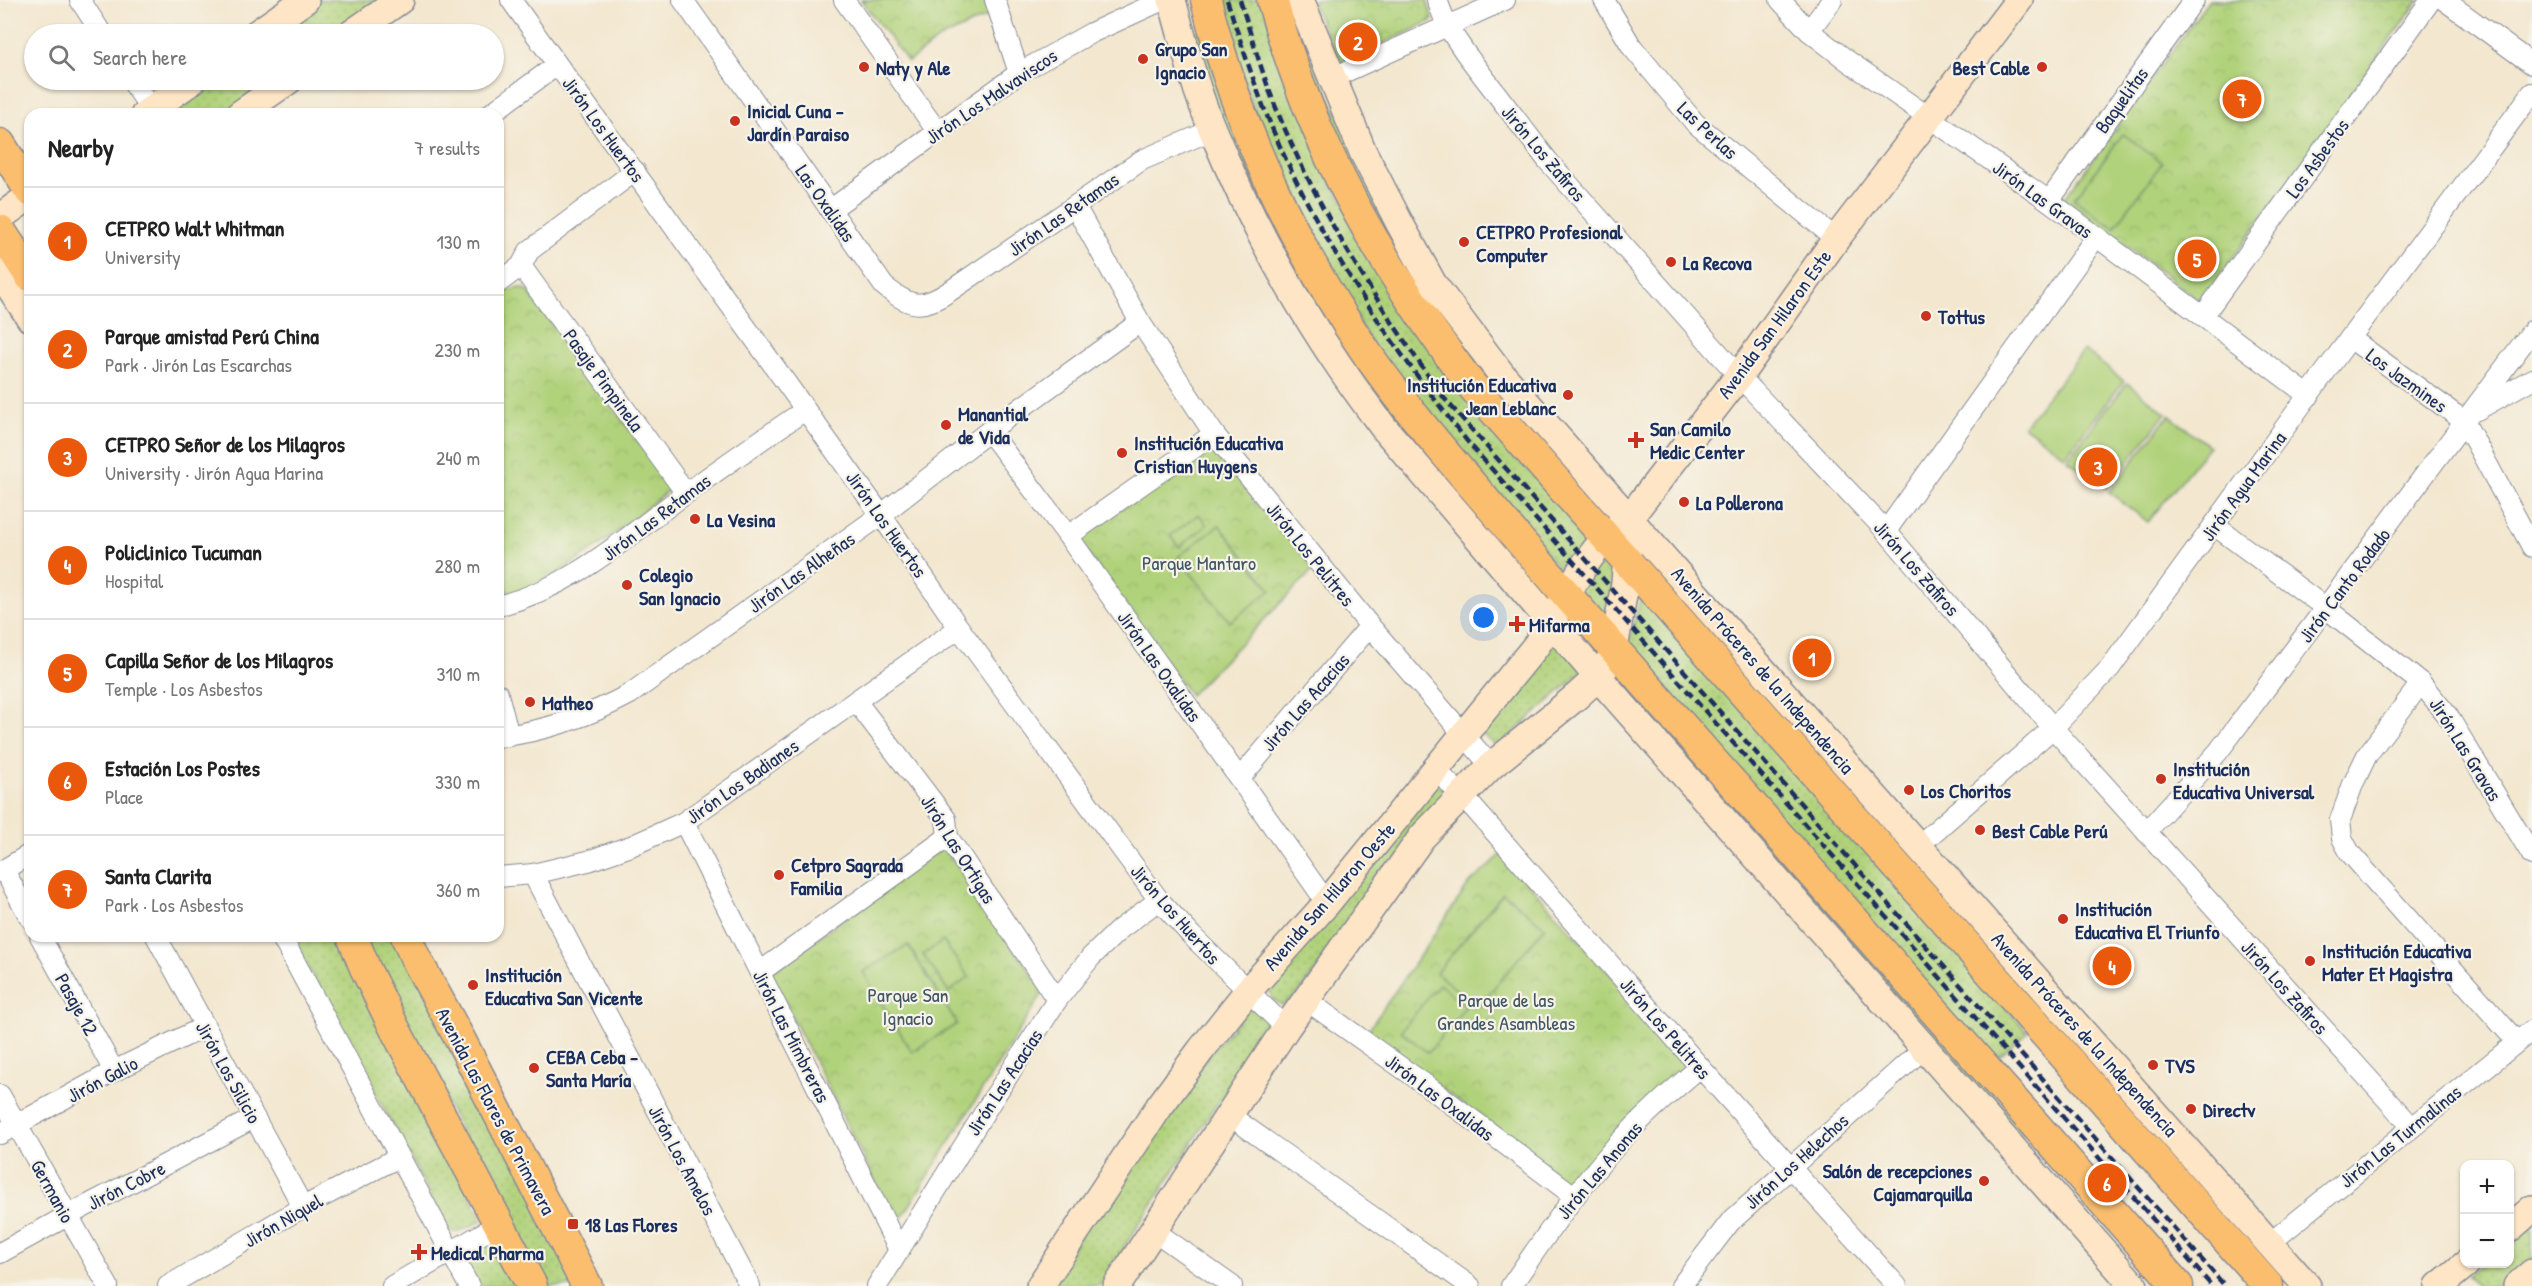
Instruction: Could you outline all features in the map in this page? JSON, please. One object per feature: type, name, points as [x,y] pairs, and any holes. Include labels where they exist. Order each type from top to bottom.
[{"type":"main road","points":[[270,24],[305,0]]},
{"type":"main road","points":[[365,24],[400,0]]},
{"type":"main road","points":[[1172,0],[1190,66],[1212,130],[1265,243],[1293,294],[1343,372],[1384,428],[1598,677],[2134,1286]]},
{"type":"main road","points":[[1206,0],[1230,82],[1261,160],[1286,213],[1342,316],[1370,357],[1426,431],[1566,594],[2178,1286]]},
{"type":"main road","name":"Avenida Próceres de la Independencia","points":[[1272,0],[1292,64],[1337,175],[1392,274],[1427,328],[1473,387],[2268,1286]]},
{"type":"main road","name":"Avenida Próceres de la Independencia","points":[[1300,0],[1364,152],[1400,224],[1433,284],[1502,375],[2307,1286]]},
{"type":"main road","name":"Avenida San Hilaron Este","points":[[1630,518],[1739,376],[1836,239],[2019,0]]},
{"type":"main road","points":[[154,108],[179,90]]},
{"type":"main road","points":[[248,108],[274,90]]},
{"type":"main road","points":[[0,144],[24,181]]},
{"type":"main road","points":[[0,217],[24,200]]},
{"type":"main road","points":[[0,230],[21,270],[24,286]]},
{"type":"main road","points":[[1598,677],[1614,649],[1625,583],[1630,518]]},
{"type":"main road","name":"Avenida San Hilaron Oeste","points":[[1040,1286],[1159,1107],[1247,992],[1327,903],[1464,735],[1552,623],[1566,594],[1605,537],[1630,518]]},
{"type":"main road","name":"Avenida San Hilaron Oeste","points":[[1117,1286],[1286,1028],[1399,866],[1422,837],[1491,766],[1598,677]]},
{"type":"main road","points":[[354,942],[396,1031],[532,1286]]},
{"type":"main road","name":"Avenida Las Flores de Primavera","points":[[409,942],[587,1286]]},
{"type":"main road","points":[[2514,1225],[2532,1209]]},
{"type":"main road","points":[[2441,1285],[2460,1268]]},
{"type":"street","points":[[80,0],[96,24]]},
{"type":"street","name":"Jirón Los Huertos","points":[[511,0],[881,515],[959,628],[1159,900],[1247,992],[1286,1028]]},
{"type":"street","name":"Las Oxalidas","points":[[683,0],[884,286],[900,299],[917,305]]},
{"type":"street","points":[[844,0],[937,131]]},
{"type":"street","points":[[994,0],[1019,73]]},
{"type":"street","name":"Jirón Los Malvaviscos","points":[[830,210],[1019,73],[1091,33],[1163,0]]},
{"type":"street","name":"Jirón Los Zafiros","points":[[1437,0],[1447,26],[1491,88],[1548,161],[1739,376],[1886,531],[2053,728],[2411,1126]]},
{"type":"street","points":[[1332,78],[1505,0]]},
{"type":"street","name":"Las Perlas","points":[[1604,0],[1632,47],[1695,123],[1836,239]]},
{"type":"street","name":"Jirón Las Gravas","points":[[1780,0],[1809,31],[1929,119],[2049,201],[2309,396]]},
{"type":"street","points":[[1809,31],[1832,0]]},
{"type":"street","name":"Baquelitas","points":[[2049,201],[2194,0]]},
{"type":"street","name":"Los Asbestos","points":[[2203,316],[2431,0]]},
{"type":"street","points":[[2444,0],[2532,64]]},
{"type":"street","points":[[498,108],[557,65]]},
{"type":"street","points":[[136,90],[146,108]]},
{"type":"street","name":"Jirón Agua Marina","points":[[1918,846],[2053,728],[2110,668],[2350,338],[2530,99]]},
{"type":"street","name":"Jirón Las Retamas","points":[[917,305],[936,300],[950,291],[1142,160],[1212,130]]},
{"type":"street","points":[[504,279],[522,266],[529,251],[635,171]]},
{"type":"street","name":"Jirón Los Pelitres","points":[[1075,206],[1140,322],[1214,434],[1370,626],[1491,766]]},
{"type":"street","points":[[1886,531],[2096,237]]},
{"type":"street","name":"Pasaje Pimpinela","points":[[522,266],[686,493]]},
{"type":"street","name":"Jirón Las Alheñas","points":[[504,736],[546,729],[585,716],[630,694],[881,515],[989,431],[1140,322]]},
{"type":"street","name":"Jirón Canto Rodado","points":[[2146,832],[2218,752],[2327,609],[2532,331]]},
{"type":"street","name":"Los Jazmines","points":[[2350,338],[2467,418]]},
{"type":"street","points":[[2532,380],[2467,418],[2532,547]]},
{"type":"street","name":"Jirón Las Retamas","points":[[504,604],[544,592],[606,555],[686,493],[805,410]]},
{"type":"street","name":"Jirón Las Oxalidas","points":[[989,431],[1068,536],[1327,903]]},
{"type":"street","points":[[1068,536],[1214,434]]},
{"type":"street","name":"Jirón Las Gravas","points":[[2214,525],[2421,683],[2448,716],[2532,855]]},
{"type":"street","name":"Jirón Las Acacias","points":[[1239,778],[1370,626]]},
{"type":"street","name":"Jirón Los Badianes","points":[[504,876],[533,874],[588,861],[631,846],[684,822],[959,628]]},
{"type":"street","points":[[2421,683],[2367,755],[2340,820],[2342,838],[2350,853],[2524,1036]]},
{"type":"street","name":"Jirón Las Ortigas","points":[[856,701],[946,819],[948,837],[1058,1000]]},
{"type":"street","name":"Jirón Los Pelitres","points":[[1436,770],[1462,795],[1700,1067],[1897,1286]]},
{"type":"street","name":"Jirón Las Mimbreras","points":[[684,822],[899,1250]]},
{"type":"street","points":[[760,972],[948,837]]},
{"type":"street","points":[[24,858],[2,871],[24,908]]},
{"type":"street","name":"Jirón Los Amelos","points":[[533,874],[750,1286]]},
{"type":"street","name":"Jirón Las Acacias","points":[[877,1286],[988,1105],[1058,1000],[1098,950],[1120,929],[1159,900]]},
{"type":"street","name":"Pasaje 12","points":[[43,942],[114,1071]]},
{"type":"street","name":"Jirón Los Silicio","points":[[159,942],[303,1207]]},
{"type":"street","points":[[284,942],[469,1286]]},
{"type":"street","name":"Jirón Las Oxalidas","points":[[1306,1000],[1426,1085],[1574,1196]]},
{"type":"street","name":"Jirón Galio","points":[[8,1130],[114,1071],[204,1027]]},
{"type":"street","name":"Jirón Las Turmalinas","points":[[2270,1243],[2524,1036]]},
{"type":"street","name":"Jirón Los Helechos","points":[[1690,1282],[1730,1221],[1924,1048]]},
{"type":"street","name":"Jirón Las Anonas","points":[[1511,1286],[1574,1196],[1617,1144],[1651,1110],[1700,1067]]},
{"type":"street","name":"Germanio","points":[[0,1095],[8,1130],[67,1216],[108,1286]]},
{"type":"street","points":[[1229,1115],[1470,1286]]},
{"type":"street","name":"Jirón Cobre","points":[[0,1253],[254,1118]]},
{"type":"street","name":"Jirón Niquel","points":[[168,1286],[303,1207],[399,1156]]},
{"type":"street","points":[[392,1286],[499,1224]]},
{"type":"street","points":[[1153,1230],[1232,1286]]},
{"type":"green space","points":[[318,0],[387,0],[353,24],[283,24]]},
{"type":"green space","points":[[861,0],[990,0],[994,13],[939,39],[908,62]]},
{"type":"green space","points":[[1216,0],[1261,0],[1332,186],[1594,537],[1566,577],[1375,350],[1274,167]]},
{"type":"green space","points":[[1285,0],[1398,246],[1405,268],[1379,228],[1328,125]]},
{"type":"green space","points":[[1311,0],[1427,0],[1433,20],[1340,64]]},
{"type":"green space","points":[[2209,0],[2419,0],[2201,302],[2064,199]]},
{"type":"green space","points":[[1203,31],[1438,474],[1333,340],[1252,195],[1216,108],[1193,33]]},
{"type":"green space","points":[[192,90],[262,90],[236,108],[166,108]]},
{"type":"green space","points":[[2123,134],[2162,163],[2114,228],[2074,199]]},
{"type":"green space","points":[[519,288],[527,290],[672,487],[569,566],[523,590],[504,597],[504,291]]},
{"type":"green space","points":[[2084,350],[2124,381],[2065,456],[2024,426]]},
{"type":"green space","points":[[2127,383],[2166,413],[2107,489],[2067,459]]},
{"type":"green space","points":[[2169,415],[2209,446],[2148,522],[2109,492]]},
{"type":"green space","name":"Parque Mantaro","points":[[1212,443],[1314,569],[1190,695],[1078,540]]},
{"type":"green space","points":[[1199,514],[1207,525],[1179,547],[1170,536]]},
{"type":"green space","points":[[1219,525],[1271,590],[1230,622],[1178,557]]},
{"type":"green space","points":[[1602,548],[1616,565],[1607,624],[1576,589]]},
{"type":"green space","points":[[1642,592],[2028,1032],[1992,1063],[1628,647]]},
{"type":"green space","points":[[1553,633],[1585,669],[1498,746],[1495,745],[1481,733]]},
{"type":"green space","points":[[1611,661],[2025,1131],[2014,1143],[1603,669]]},
{"type":"green space","points":[[1435,781],[1447,793],[1298,994],[1282,1005],[1272,999],[1270,990],[1274,979]]},
{"type":"green space","name":"Parque San Ignacio","points":[[943,846],[1044,991],[903,1216],[895,1220],[770,973]]},
{"type":"green space","name":"Parque de las Grandes Asambleas","points":[[1502,854],[1691,1064],[1572,1187],[1367,1032],[1469,884]]},
{"type":"green space","points":[[1503,893],[1545,927],[1478,1007],[1436,973]]},
{"type":"green space","points":[[943,941],[969,977],[949,992],[923,955]]},
{"type":"green space","points":[[294,942],[347,942],[482,1221],[456,1233],[449,1230]]},
{"type":"green space","points":[[365,942],[403,942],[583,1286],[540,1286]]},
{"type":"green space","points":[[908,945],[957,1024],[912,1052],[863,972]]},
{"type":"green space","points":[[1439,984],[1466,1006],[1428,1053],[1401,1031]]},
{"type":"green space","points":[[1251,1005],[1269,1024],[1099,1286],[1047,1286],[1161,1113]]},
{"type":"green space","points":[[2532,1220],[2532,1261],[2502,1286],[2476,1286],[2468,1276],[2478,1268],[2514,1268],[2514,1236]]},
{"type":"green space","points":[[497,1238],[522,1286],[478,1286],[463,1261],[464,1254]]},
{"type":"railway","points":[[1227,0],[1264,108],[1304,197],[1353,282],[1437,403],[1467,441],[2212,1286]]},
{"type":"railway","points":[[1240,0],[1268,87],[1303,169],[1369,287],[1444,398],[2225,1286]]},
{"type":"place","name":"Parque amistad Perú China","points":[[1358,42]]},
{"type":"place","name":"Grupo San Ignacio","points":[[1143,59]]},
{"type":"place","name":"Naty y Ale","points":[[864,67]]},
{"type":"place","name":"Best Cable","points":[[2042,67]]},
{"type":"place","name":"Santa Clarita","points":[[2242,99]]},
{"type":"place","name":"Inicial Cuna - Jardín Paraiso","points":[[735,121]]},
{"type":"place","name":"CETPRO Profesional Computer","points":[[1464,242]]},
{"type":"place","name":"Capilla Señor de los Milagros","points":[[2197,259]]},
{"type":"place","name":"La Recova","points":[[1671,262]]},
{"type":"place","name":"Tottus","points":[[1926,316]]},
{"type":"place","name":"Institución Educativa Jean Leblanc","points":[[1568,395]]},
{"type":"place","name":"Manantial de Vida","points":[[946,425]]},
{"type":"place","name":"San Camilo Medic Center","points":[[1636,440]]},
{"type":"place","name":"Institución Educativa Cristian Huygens","points":[[1122,453]]},
{"type":"place","name":"CETPRO Señor de los Milagros","points":[[2098,467]]},
{"type":"place","name":"La Pollerona","points":[[1684,502]]},
{"type":"place","name":"La Vesina","points":[[695,519]]},
{"type":"place","name":"Colegio San Ignacio","points":[[627,585]]},
{"type":"place","name":"Mifarma","points":[[1517,624]]},
{"type":"place","name":"CETPRO Walt Whitman","points":[[1812,658]]},
{"type":"place","name":"Matheo","points":[[530,702]]},
{"type":"place","name":"Institución Educativa Universal","points":[[2161,779]]},
{"type":"place","name":"Los Choritos","points":[[1909,790]]},
{"type":"place","name":"Best Cable Perú","points":[[1980,830]]},
{"type":"place","name":"Cetpro Sagrada Familia","points":[[779,875]]},
{"type":"place","name":"Institución Educativa El Triunfo","points":[[2063,919]]},
{"type":"place","name":"Institución Educativa Mater Et Magistra","points":[[2310,961]]},
{"type":"place","name":"Policlinico Tucuman","points":[[2112,966]]},
{"type":"place","name":"Institución Educativa San Vicente","points":[[473,985]]},
{"type":"place","name":"TVS","points":[[2153,1065]]},
{"type":"place","name":"CEBA Ceba - Santa María","points":[[534,1068]]},
{"type":"place","name":"Directv","points":[[2191,1109]]},
{"type":"place","name":"Salón de recepciones Cajamarquilla","points":[[1984,1181]]},
{"type":"place","name":"Estación Los Postes","points":[[2107,1183]]},
{"type":"place","name":"18 Las Flores","points":[[573,1224]]},
{"type":"place","name":"Medical Pharma","points":[[419,1252]]}]
